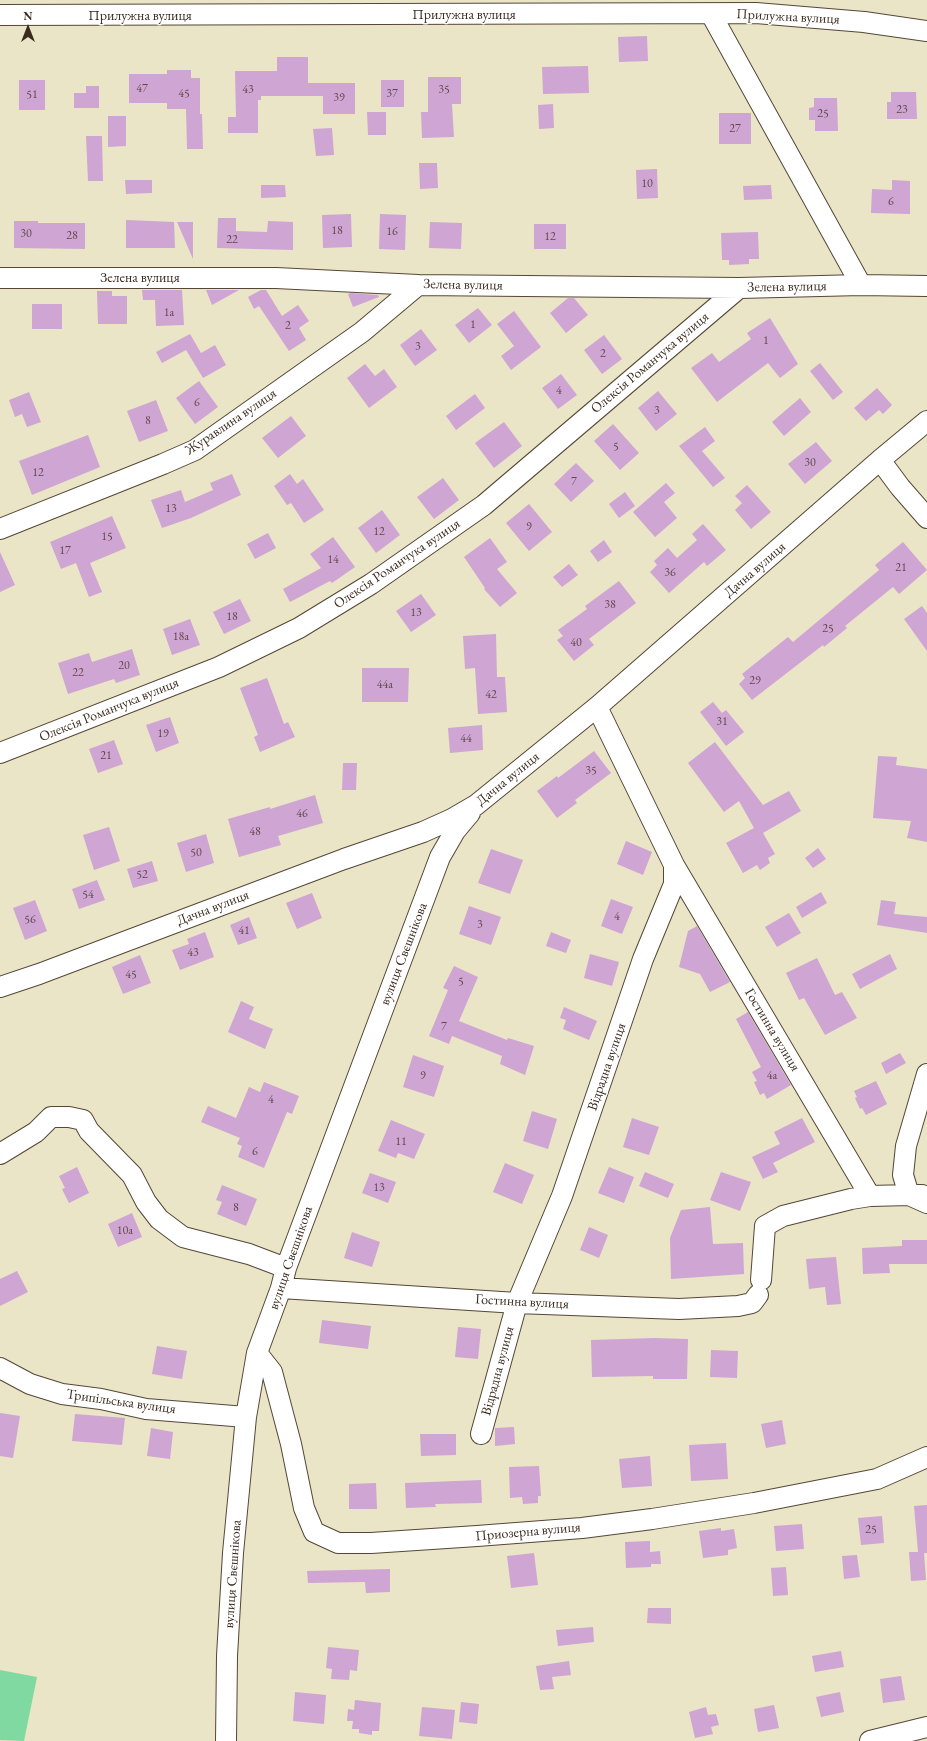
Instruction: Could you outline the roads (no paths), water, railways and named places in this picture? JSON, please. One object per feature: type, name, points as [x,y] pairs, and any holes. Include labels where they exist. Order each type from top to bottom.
[{"type":"street","name":"Прилужна вулиця","points":[[0,16],[756,13],[864,22],[927,31]]},
{"type":"street","points":[[711,14],[861,285]]},
{"type":"street","name":"Зелена вулиця","points":[[0,278],[276,278],[418,285],[739,288],[861,285],[927,286]]},
{"type":"street","name":"Журавлина вулиця","points":[[0,529],[195,450],[362,332],[418,285]]},
{"type":"street","name":"Олексія Романчука вулиця","points":[[0,753],[219,667],[299,628],[371,584],[484,505],[739,288]]},
{"type":"street","name":"Дачна вулиця","points":[[0,988],[47,972],[344,859],[423,832],[452,820],[476,805],[597,707],[880,460],[927,421]]},
{"type":"street","points":[[880,460],[900,487],[927,518]]},
{"type":"street","name":"Відрадна вулиця","points":[[481,1434],[517,1303],[562,1196],[643,960],[674,884],[674,865],[597,707]]},
{"type":"street","name":"вулиця Свєшнікова","points":[[226,1741],[227,1656],[233,1553],[246,1417],[257,1353],[281,1288],[286,1268],[440,857],[455,831],[476,805]]},
{"type":"street","name":"Гостинна вулиця","points":[[674,865],[870,1196]]},
{"type":"street","points":[[921,1198],[903,1175],[906,1146],[927,1074]]},
{"type":"street","points":[[0,1154],[36,1132],[51,1117],[69,1117],[83,1120],[89,1131],[132,1175],[146,1202],[159,1219],[183,1237],[249,1254],[286,1268]]},
{"type":"street","name":"Гостинна вулиця","points":[[281,1288],[517,1303],[679,1310],[727,1308],[752,1303],[760,1287],[765,1226],[790,1214],[851,1198],[870,1196],[921,1198]]},
{"type":"street","name":"Приозерна вулиця","points":[[257,1353],[272,1372],[291,1444],[304,1508],[314,1532],[338,1544],[582,1528],[652,1520],[754,1503],[877,1478],[927,1457]]},
{"type":"street","name":"Трипільська вулиця","points":[[0,1368],[30,1384],[62,1394],[101,1399],[146,1408],[246,1417]]},
{"type":"street","points":[[870,1741],[927,1727]]}]
